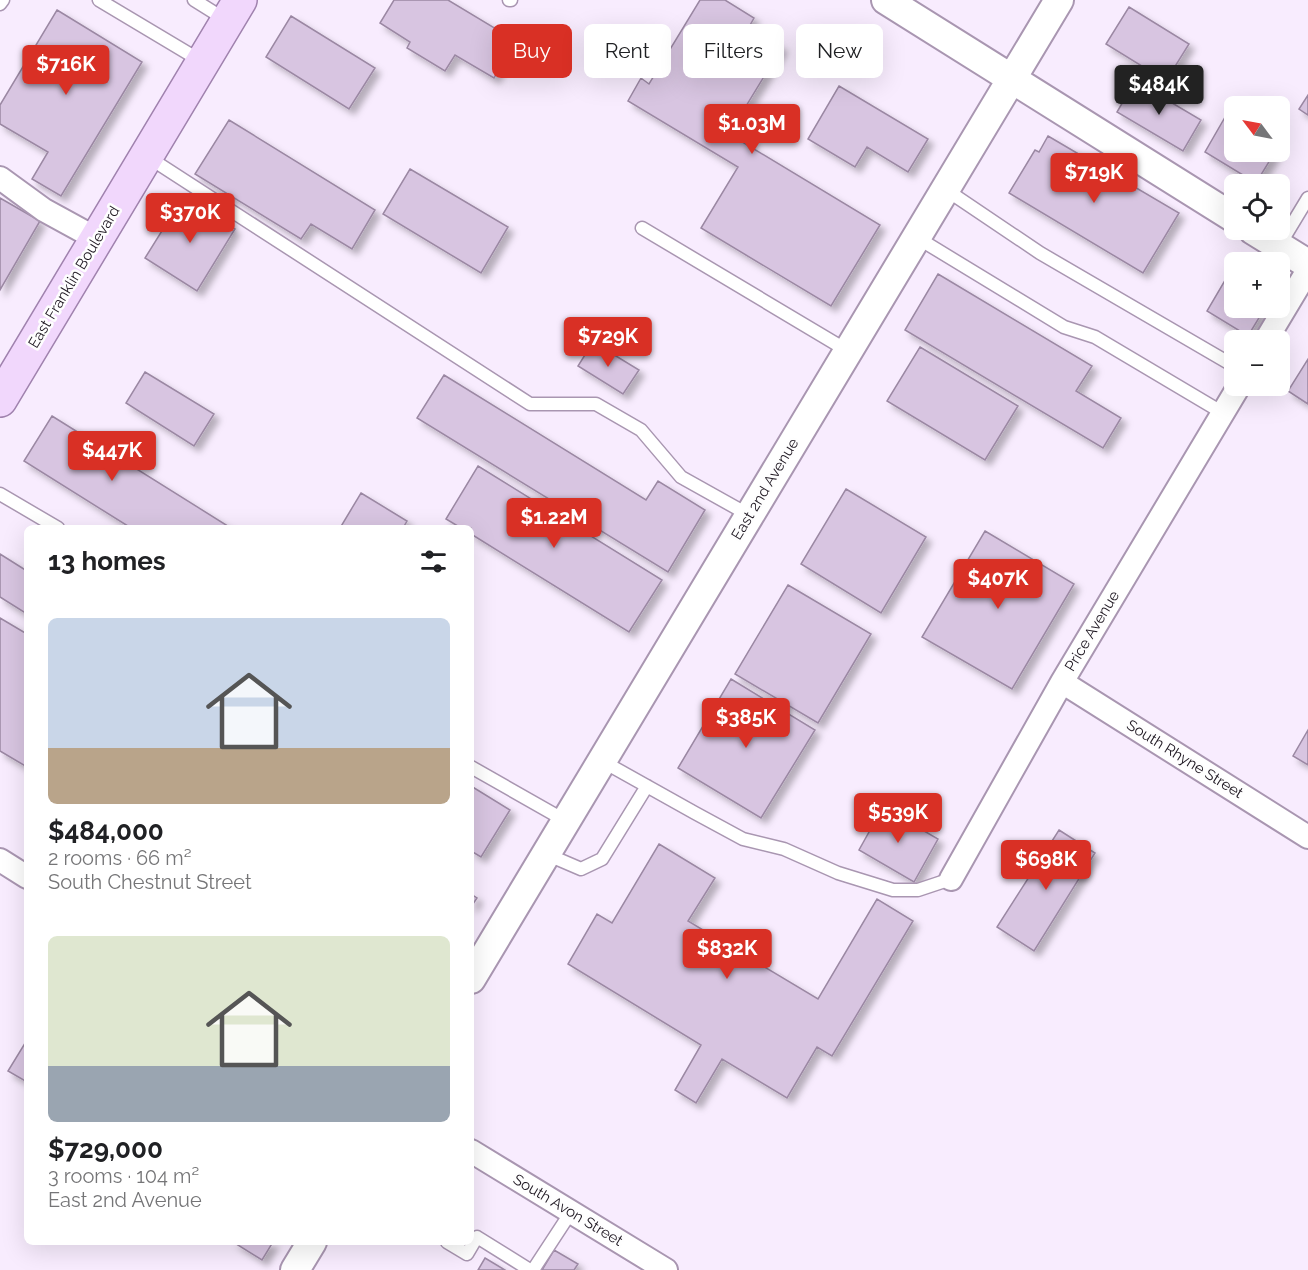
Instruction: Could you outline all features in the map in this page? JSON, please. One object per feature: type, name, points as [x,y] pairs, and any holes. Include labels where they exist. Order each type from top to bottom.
[{"type":"main road","name":"East Franklin Boulevard","points":[[0,400],[234,10]]},
{"type":"street","points":[[886,0],[1224,212]]},
{"type":"street","name":"East 2nd Avenue","points":[[474,974],[1059,0]]},
{"type":"street","points":[[0,178],[44,210],[97,239]]},
{"type":"street","points":[[1269,240],[1308,264]]},
{"type":"street","points":[[1272,330],[1308,270]]},
{"type":"street","name":"Price Avenue","points":[[951,879],[1062,682],[1233,396]]},
{"type":"street","name":"South Rhyne Street","points":[[1062,682],[1308,837]]},
{"type":"street","points":[[0,860],[24,875]]},
{"type":"street","name":"South Avon Street","points":[[474,1153],[666,1270]]},
{"type":"street","points":[[295,1270],[310,1245]]},
{"type":"lane","points":[[0,4],[3,0]]},
{"type":"lane","points":[[99,0],[202,62]]},
{"type":"lane","points":[[194,0],[234,10]]},
{"type":"lane","points":[[147,156],[530,404],[596,404],[641,430],[681,477],[749,515]]},
{"type":"lane","points":[[945,189],[1040,253],[1224,360]]},
{"type":"lane","points":[[1279,246],[1308,198]]},
{"type":"lane","points":[[642,228],[848,351]]},
{"type":"lane","points":[[916,237],[1064,327],[1095,337],[1223,413]]},
{"type":"lane","points":[[0,495],[53,525]]},
{"type":"lane","points":[[602,761],[694,813],[744,838],[784,849],[838,873],[892,890],[918,890],[951,879]]},
{"type":"lane","points":[[474,769],[566,821]]},
{"type":"lane","points":[[546,854],[581,869],[602,859],[647,786]]},
{"type":"lane","points":[[474,1242],[477,1237],[532,1270],[571,1212]]},
{"type":"lane","points":[[452,1245],[467,1254],[472,1245]]},
{"type":"building","points":[[394,0],[448,0],[492,27],[492,77],[455,55],[445,71],[407,48],[410,42],[380,23]]},
{"type":"building","points":[[700,0],[725,0],[754,18],[751,24],[685,24]]},
{"type":"building","points":[[1129,7],[1189,44],[1166,81],[1106,44]]},
{"type":"building","points":[[57,10],[142,62],[61,196],[32,179],[48,152],[0,124],[0,105]]},
{"type":"building","points":[[291,16],[375,68],[349,109],[266,57]]},
{"type":"building","points":[[683,28],[683,78],[763,78],[729,134],[880,225],[831,306],[701,228],[738,167],[628,101],[641,78],[649,84],[653,78],[671,78],[671,48]]},
{"type":"building","points":[[1135,81],[1201,120],[1183,151],[1117,112]]},
{"type":"building","points":[[839,86],[928,139],[908,172],[867,147],[855,167],[808,139]]},
{"type":"building","points":[[1308,95],[1308,115],[1299,109]]},
{"type":"building","points":[[1224,119],[1224,162],[1269,162],[1262,174],[1241,174],[1205,152]]},
{"type":"building","points":[[229,120],[375,210],[352,249],[311,224],[301,239],[195,174]]},
{"type":"building","points":[[1048,136],[1179,213],[1143,273],[1009,193],[1035,150],[1039,152]]},
{"type":"building","points":[[410,169],[508,227],[481,273],[383,214]]},
{"type":"building","points":[[183,197],[235,229],[197,291],[145,258]]},
{"type":"building","points":[[0,198],[40,221],[0,290]]},
{"type":"building","points":[[938,274],[1092,366],[1076,391],[1121,418],[1103,448],[905,330]]},
{"type":"building","points":[[1224,282],[1224,318],[1259,318],[1252,330],[1238,330],[1207,311]]},
{"type":"building","points":[[593,342],[639,370],[623,394],[578,366]]},
{"type":"building","points":[[920,347],[1018,406],[985,460],[887,401]]},
{"type":"building","points":[[1308,359],[1308,404],[1290,392],[1290,388]]},
{"type":"building","points":[[145,372],[214,414],[194,446],[126,403]]},
{"type":"building","points":[[444,375],[646,500],[658,481],[705,510],[668,572],[417,418]]},
{"type":"building","points":[[52,416],[226,525],[126,525],[24,461]]},
{"type":"building","points":[[478,466],[662,580],[629,632],[474,536],[474,525],[456,525],[446,519]]},
{"type":"building","points":[[846,489],[926,537],[881,613],[801,564]]},
{"type":"building","points":[[361,493],[407,521],[405,525],[342,525]]},
{"type":"building","points":[[985,531],[1074,584],[1012,689],[922,637]]},
{"type":"building","points":[[0,554],[24,569],[24,612],[0,597]]},
{"type":"building","points":[[788,585],[871,634],[818,723],[735,674]]},
{"type":"building","points":[[0,618],[24,632],[24,765],[0,751]]},
{"type":"building","points":[[731,679],[815,730],[761,818],[678,768]]},
{"type":"building","points":[[1308,730],[1308,765],[1293,756]]},
{"type":"building","points":[[474,788],[510,810],[481,857],[474,853]]},
{"type":"building","points":[[883,807],[938,839],[914,882],[859,850]]},
{"type":"building","points":[[1059,830],[1095,853],[1034,951],[997,927]]},
{"type":"building","points":[[659,844],[715,878],[688,921],[818,999],[877,899],[913,921],[832,1056],[817,1047],[787,1098],[722,1059],[696,1103],[675,1090],[701,1045],[568,964],[597,914],[612,923]]},
{"type":"building","points":[[24,1045],[24,1080],[8,1071]]},
{"type":"building","points":[[238,1245],[271,1245],[262,1260]]},
{"type":"building","points":[[554,1250],[578,1264],[574,1270],[542,1270]]},
{"type":"building","points":[[485,1258],[505,1270],[478,1270]]}]
